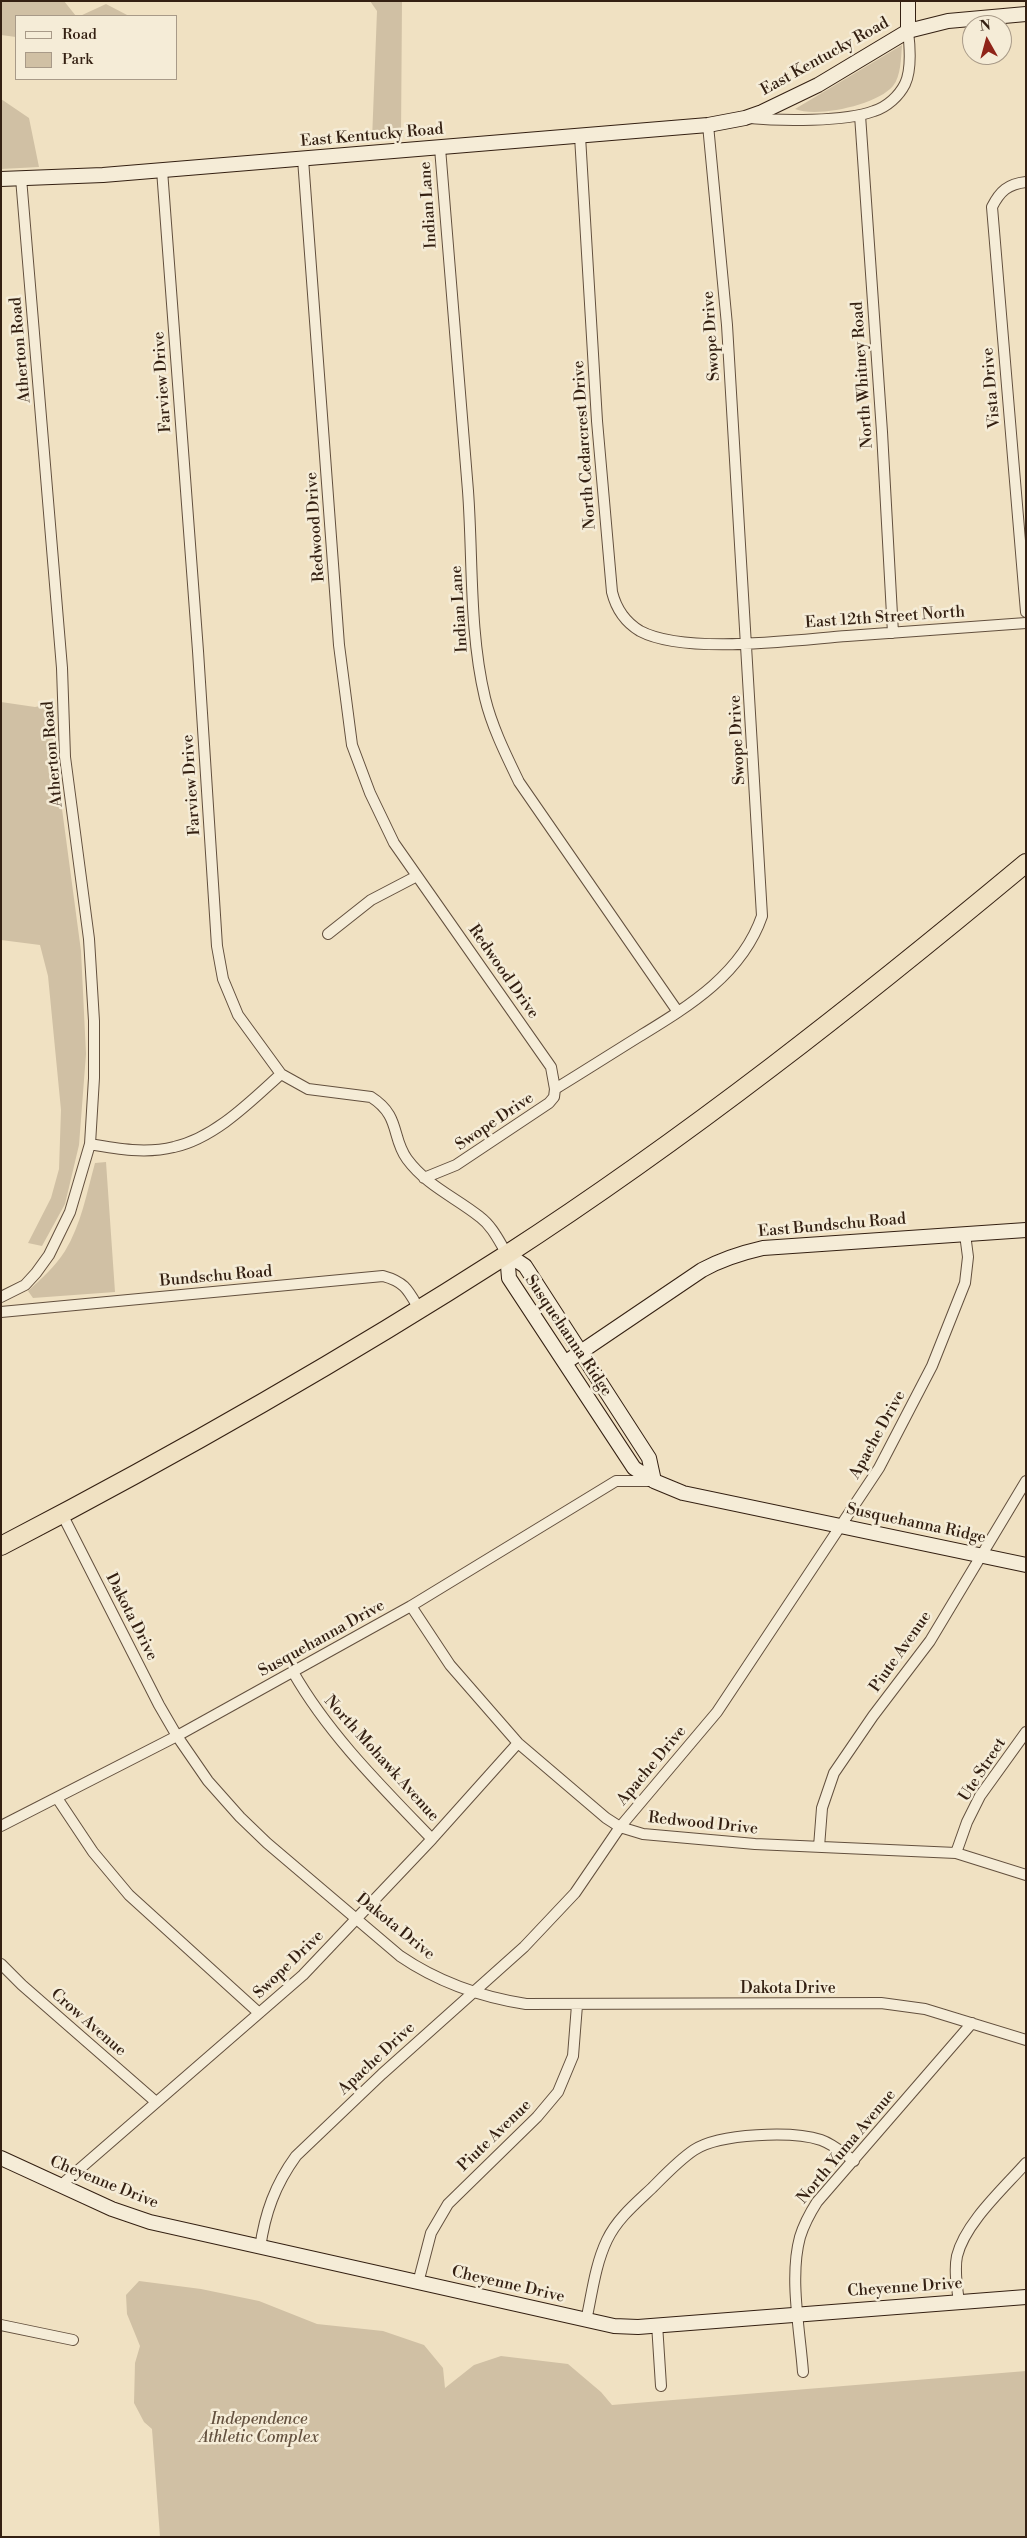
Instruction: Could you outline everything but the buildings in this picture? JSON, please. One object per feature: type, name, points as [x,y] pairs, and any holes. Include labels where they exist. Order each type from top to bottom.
[{"type":"highway","points":[[1,1546],[226,1426],[359,1348],[507,1254],[756,1079],[839,1015],[1026,863]]},
{"type":"street","points":[[908,1],[908,31],[948,21],[1026,14]]},
{"type":"street","name":"East Kentucky Road","points":[[1,179],[162,170],[708,125],[745,118],[818,86],[908,31],[910,47],[906,83],[897,96],[875,111],[860,115],[780,121],[745,118]]},
{"type":"street","name":"North Whitney Road","points":[[860,115],[882,432],[893,633]]},
{"type":"street","name":"Swope Drive","points":[[424,1178],[456,1165],[550,1103],[554,1097],[555,1089],[705,993],[732,968],[755,937],[762,916],[727,325],[708,125]]},
{"type":"street","name":"North Cedarcrest Drive","points":[[580,136],[597,421],[614,601],[620,613],[630,624],[652,635],[694,643],[747,644]]},
{"type":"street","name":"Indian Lane","points":[[440,148],[468,492],[474,612],[480,675],[486,700],[501,745],[519,782],[678,1012]]},
{"type":"street","name":"Redwood Drive","points":[[303,159],[339,645],[352,745],[370,793],[394,843],[551,1067],[555,1089]]},
{"type":"street","name":"Farview Drive","points":[[162,170],[198,651],[217,946],[223,978],[238,1016],[281,1074],[308,1090],[371,1098],[380,1103],[393,1118],[406,1158],[424,1178],[480,1217],[492,1230],[507,1254]]},
{"type":"street","name":"Atherton Road","points":[[1,1297],[25,1285],[36,1273],[49,1255],[70,1212],[90,1144],[94,1022],[89,939],[65,758],[62,668],[21,178]]},
{"type":"street","name":"Vista Drive","points":[[1026,182],[1014,183],[1000,192],[992,207],[1026,612]]},
{"type":"street","name":"East 12th Street North","points":[[747,644],[1026,623]]},
{"type":"street","points":[[328,934],[370,900],[417,876]]},
{"type":"street","points":[[90,1144],[121,1150],[149,1150],[185,1144],[226,1119],[281,1074]]},
{"type":"street","name":"East Bundschu Road","points":[[566,1362],[702,1270],[722,1259],[740,1253],[763,1248],[1026,1230]]},
{"type":"street","name":"Apache Drive","points":[[260,2248],[264,2222],[271,2199],[285,2171],[296,2156],[382,2074],[524,1947],[575,1894],[620,1827],[717,1712],[879,1468],[932,1366],[964,1283],[968,1257],[965,1234]]},
{"type":"street","name":"Susquehanna Ridge","points":[[507,1254],[525,1266],[650,1458],[654,1482]]},
{"type":"street","name":"Susquehanna Ridge","points":[[507,1254],[509,1278],[634,1468],[654,1482],[683,1492],[1026,1565]]},
{"type":"street","name":"Bundschu Road","points":[[1,1312],[382,1276],[395,1280],[406,1287],[419,1310]]},
{"type":"street","points":[[539,1322],[556,1313]]},
{"type":"street","name":"Susquehanna Drive","points":[[1,1826],[177,1736],[411,1606],[616,1481],[654,1482]]},
{"type":"street","name":"Piute Avenue","points":[[819,1846],[822,1808],[834,1773],[873,1716],[930,1641],[980,1555],[999,1529],[1026,1481]]},
{"type":"street","name":"Dakota Drive","points":[[62,1514],[177,1736],[208,1781],[240,1817],[400,1956],[423,1971],[474,1992],[526,2004],[881,2003],[925,2010],[1026,2040]]},
{"type":"street","name":"Redwood Drive","points":[[411,1606],[450,1665],[518,1743],[606,1818],[620,1827],[652,1835],[755,1844],[956,1853],[1026,1875]]},
{"type":"street","name":"North Mohawk Avenue","points":[[293,1672],[312,1706],[385,1790],[432,1839]]},
{"type":"street","name":"Ute Street","points":[[956,1853],[967,1822],[980,1796],[1026,1732]]},
{"type":"street","name":"Swope Drive","points":[[60,2186],[303,1975],[432,1839],[518,1743]]},
{"type":"street","points":[[57,1798],[93,1852],[129,1895],[259,2014]]},
{"type":"street","name":"Crow Avenue","points":[[1,1964],[22,1985],[156,2102]]},
{"type":"street","name":"Piute Avenue","points":[[418,2283],[430,2233],[448,2204],[537,2118],[558,2092],[573,2056],[577,2005]]},
{"type":"street","name":"North Yuma Avenue","points":[[803,2372],[796,2266],[800,2236],[817,2202],[972,2024]]},
{"type":"street","points":[[586,2321],[598,2265],[607,2240],[615,2227],[626,2212],[694,2150],[710,2142],[737,2136],[798,2137],[823,2141],[854,2160]]},
{"type":"street","name":"Cheyenne Drive","points":[[1,2158],[112,2209],[150,2222],[614,2326],[1026,2297]]},
{"type":"street","points":[[959,2302],[956,2267],[961,2244],[972,2226],[1026,2163]]},
{"type":"street","points":[[658,2324],[661,2386]]},
{"type":"street","points":[[1,2325],[73,2340]]},
{"type":"green space","points":[[1,1],[64,1],[75,15],[15,15],[15,37],[1,35]]},
{"type":"green space","points":[[370,1],[402,1],[401,137],[372,140],[377,11]]},
{"type":"green space","points":[[106,4],[127,15],[82,15]]},
{"type":"green space","points":[[902,45],[898,77],[893,86],[885,93],[861,104],[831,111],[817,112],[795,109]]},
{"type":"green space","points":[[1,99],[29,118],[39,167],[1,169]]},
{"type":"green space","points":[[1,702],[35,707],[46,705],[53,716],[60,794],[81,951],[86,1054],[79,1145],[65,1204],[42,1246],[28,1243],[51,1198],[59,1169],[61,1110],[48,976],[40,945],[1,940]]},
{"type":"green space","points":[[106,1162],[115,1292],[33,1298],[28,1291],[48,1273],[71,1241],[83,1208],[95,1163]]},
{"type":"green space","name":"Independence Athletic Complex","points":[[139,2281],[201,2289],[259,2301],[317,2324],[383,2331],[424,2345],[443,2368],[445,2388],[474,2365],[501,2356],[568,2364],[601,2392],[612,2405],[1026,2371],[1026,2537],[160,2537],[152,2429],[144,2422],[134,2403],[135,2363],[140,2346],[127,2314],[126,2295]]}]
